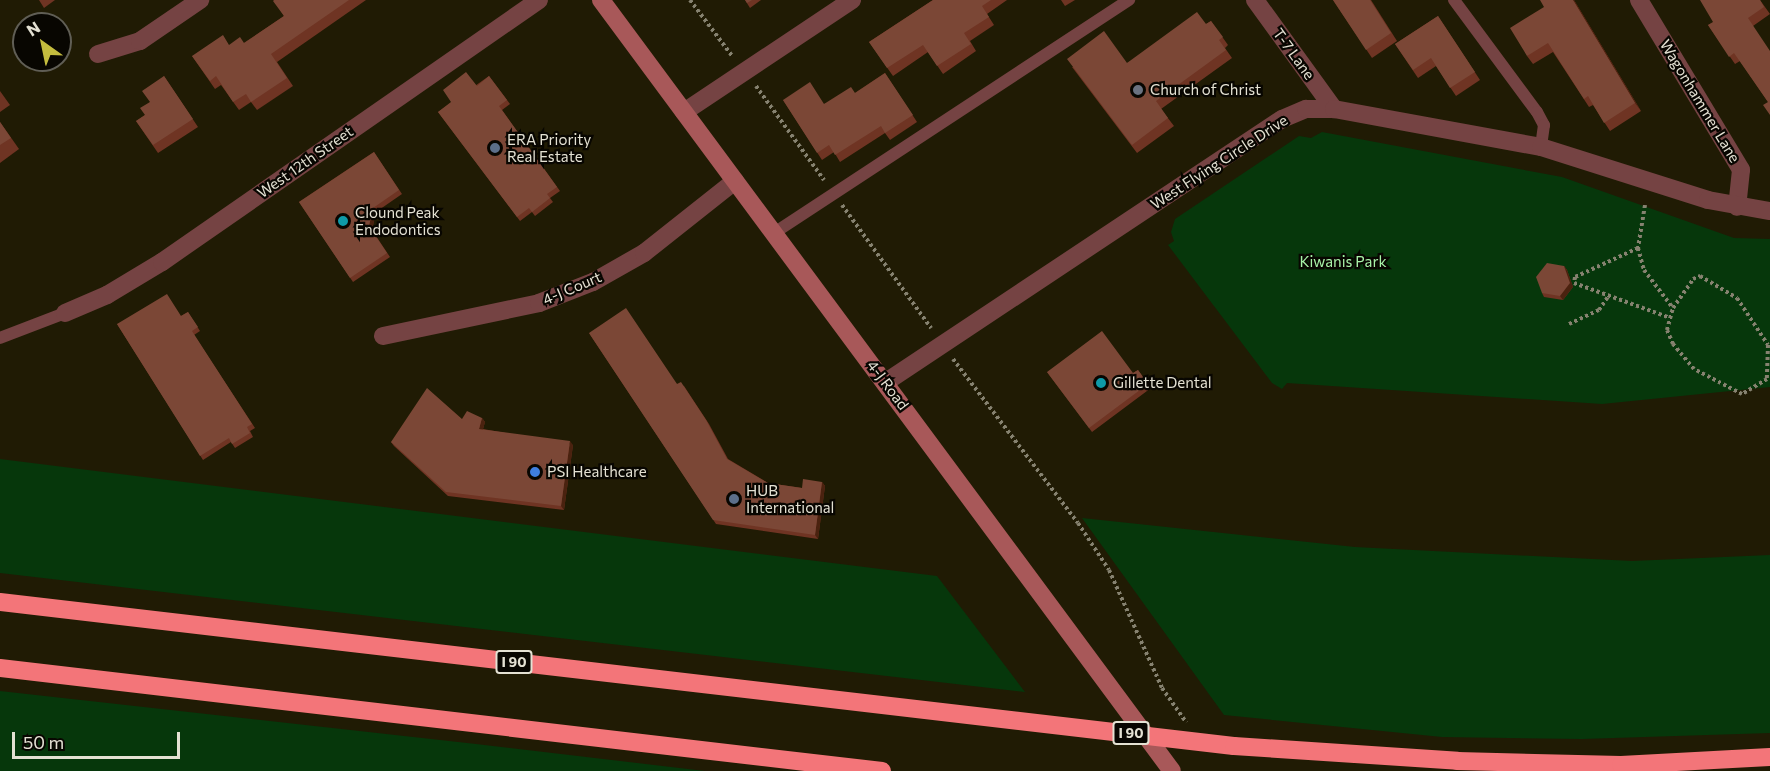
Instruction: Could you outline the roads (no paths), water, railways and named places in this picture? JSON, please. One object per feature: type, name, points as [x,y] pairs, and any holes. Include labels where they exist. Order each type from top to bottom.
[{"type":"highway","name":"I 90","points":[[0,602],[1234,746],[1457,761],[1622,765],[1770,757]]},
{"type":"highway","points":[[0,668],[882,771]]},
{"type":"main road","name":"4-J Road","points":[[601,0],[1172,771]]},
{"type":"street","points":[[98,54],[140,41],[200,0]]},
{"type":"street","name":"West 12th Street","points":[[65,313],[107,295],[162,262],[539,0]]},
{"type":"street","points":[[684,112],[852,0]]},
{"type":"street","name":"T-7 Lane","points":[[1255,0],[1334,109]]},
{"type":"street","name":"Wagonhammer Lane","points":[[1639,0],[1741,170],[1737,207]]},
{"type":"street","name":"West Flying Circle Drive","points":[[886,382],[1282,119],[1306,109],[1334,109],[1541,147],[1737,207],[1770,211]]},
{"type":"street","name":"4-J Court","points":[[383,336],[539,303],[593,282],[644,253],[735,181]]},
{"type":"lane","points":[[774,233],[1129,0]]},
{"type":"lane","points":[[1454,0],[1537,112],[1544,125],[1541,147]]},
{"type":"lane","points":[[0,338],[65,313]]},
{"type":"place","name":"Church of Christ","points":[[1138,90]]},
{"type":"place","name":"ERA Priority Real Estate","points":[[495,148]]},
{"type":"place","name":"Clound Peak Endodontics","points":[[343,221]]},
{"type":"place","name":"Gillette Dental","points":[[1101,383]]},
{"type":"place","name":"PSI Healthcare","points":[[535,472]]},
{"type":"place","name":"HUB International","points":[[734,499]]},
{"type":"park label","name":"Kiwanis Park","points":[[1343,262]]}]
